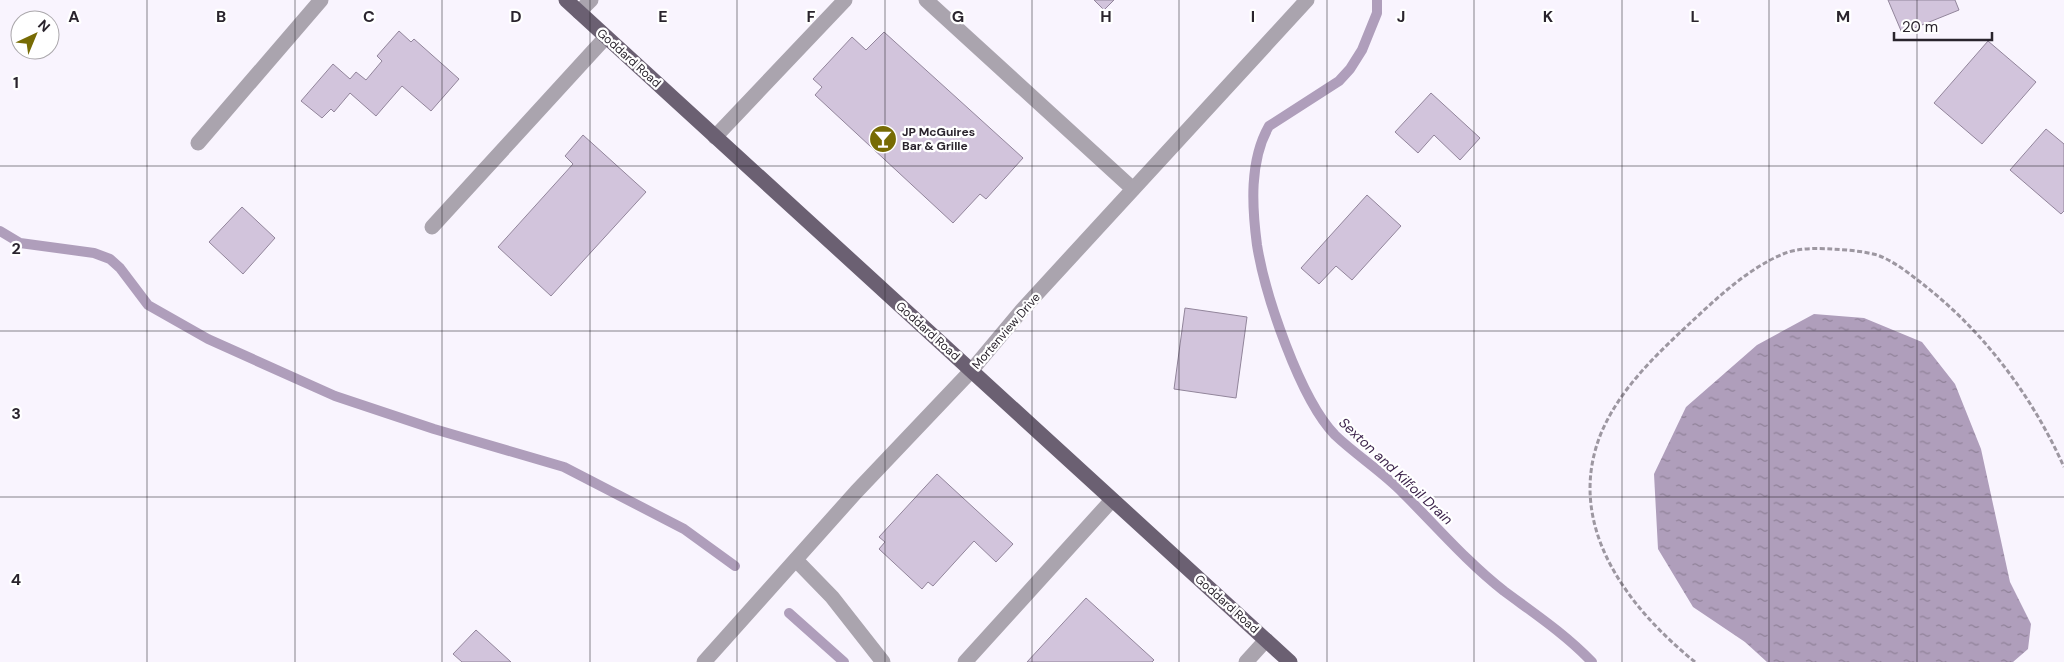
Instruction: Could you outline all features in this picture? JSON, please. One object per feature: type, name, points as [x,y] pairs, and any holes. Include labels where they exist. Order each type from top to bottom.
[{"type":"main road","name":"Goddard Road","points":[[566,0],[1290,662]]},
{"type":"street","points":[[198,143],[321,0]]},
{"type":"street","points":[[579,12],[591,0]]},
{"type":"street","points":[[716,137],[845,0]]},
{"type":"street","points":[[926,0],[1133,189]]},
{"type":"street","name":"Mortenview Drive","points":[[704,662],[856,492],[971,372],[1022,310],[1307,0]]},
{"type":"street","points":[[432,227],[606,37]]},
{"type":"street","points":[[965,662],[1112,500]]},
{"type":"street","points":[[796,560],[832,597],[883,662]]},
{"type":"street","points":[[1246,662],[1266,640]]},
{"type":"path","points":[[1695,662],[1639,610],[1611,570],[1592,519],[1590,476],[1602,431],[1629,387],[1653,358],[1713,302],[1754,270],[1784,253],[1817,248],[1852,250],[1879,256],[1910,274],[1944,301],[1977,332],[2030,402],[2064,467]]},
{"type":"water","points":[[1814,314],[1864,318],[1922,342],[1955,384],[1981,449],[2010,582],[2031,624],[2028,649],[2013,662],[1767,662],[1745,642],[1693,607],[1658,549],[1654,474],[1686,407],[1757,345]]},
{"type":"building","points":[[1094,0],[1114,0],[1104,10]]},
{"type":"building","points":[[1888,0],[1955,0],[1959,10],[1902,33]]},
{"type":"building","points":[[399,31],[411,42],[414,39],[459,79],[431,111],[402,86],[376,116],[350,93],[334,112],[331,109],[322,118],[301,101],[333,64],[350,79],[356,72],[366,80],[382,61],[377,56]]},
{"type":"building","points":[[884,32],[1023,158],[986,199],[980,194],[953,223],[815,95],[822,87],[813,79],[852,37],[866,50]]},
{"type":"building","points":[[1988,41],[2036,82],[1982,144],[1934,103]]},
{"type":"building","points":[[1431,93],[1480,138],[1460,160],[1434,135],[1418,153],[1395,132]]},
{"type":"building","points":[[2046,129],[2064,144],[2064,211],[2061,214],[2010,170]]},
{"type":"building","points":[[583,135],[646,192],[551,296],[498,247],[573,164],[565,156]]},
{"type":"building","points":[[1367,195],[1401,226],[1352,280],[1336,266],[1319,284],[1301,268]]},
{"type":"building","points":[[242,207],[275,238],[243,274],[209,242]]},
{"type":"building","points":[[1185,308],[1247,317],[1236,398],[1174,389]]},
{"type":"building","points":[[937,474],[1013,544],[996,562],[974,541],[933,586],[928,582],[922,589],[879,549],[885,542],[879,537]]},
{"type":"building","points":[[1086,598],[1154,660],[1152,662],[1027,662]]},
{"type":"building","points":[[476,630],[511,662],[462,662],[453,654]]},
{"type":"waterway","name":"Sexton and Kilfoil Drain","points":[[1377,0],[1377,13],[1362,50],[1350,69],[1339,81],[1269,126],[1258,154],[1253,200],[1257,245],[1276,318],[1309,397],[1322,419],[1335,435],[1396,486],[1490,580],[1560,633],[1592,662]]},
{"type":"waterway","points":[[0,231],[20,243],[94,253],[110,259],[120,268],[148,305],[208,339],[335,396],[434,429],[564,467],[684,529],[735,566]]},
{"type":"waterway","points":[[789,613],[844,662]]},
{"type":"place","name":"JP McGuires Bar & Grille","points":[[883,139]]}]
